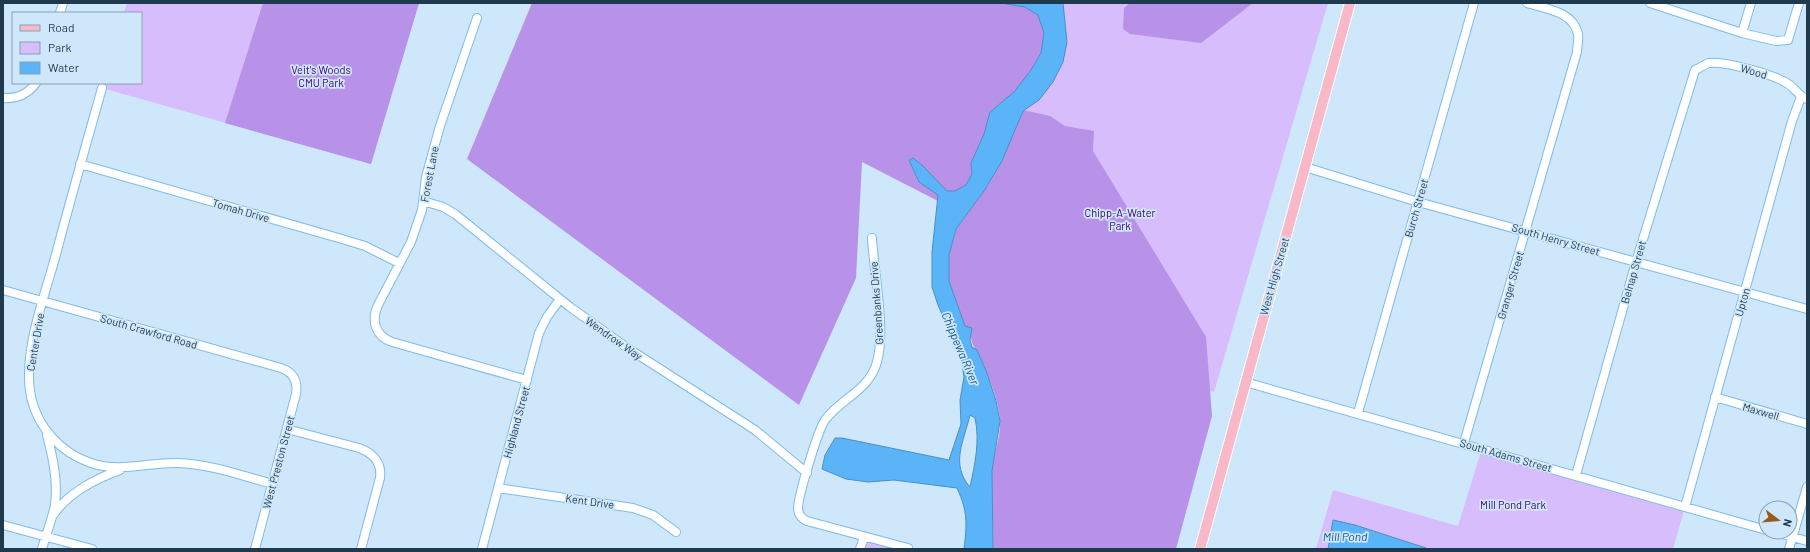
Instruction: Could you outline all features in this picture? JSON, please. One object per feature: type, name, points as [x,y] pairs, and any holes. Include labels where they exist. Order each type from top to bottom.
[{"type":"main road","name":"West High Street","points":[[1200,549],[1350,3]]},
{"type":"street","name":"Burch Street","points":[[1358,413],[1474,3]]},
{"type":"street","name":"Granger Street","points":[[1464,443],[1577,52],[1578,34],[1572,20],[1563,14],[1528,3]]},
{"type":"street","points":[[1650,3],[1742,33],[1776,41],[1788,40],[1799,3]]},
{"type":"street","points":[[1742,33],[1751,3]]},
{"type":"street","name":"Forest Lane","points":[[477,18],[440,126],[426,177],[423,201],[409,247],[399,263],[376,311],[376,326],[380,336],[388,341],[527,380]]},
{"type":"street","name":"Wood","points":[[1695,70],[1708,63],[1726,64],[1769,75],[1787,82],[1804,98]]},
{"type":"street","name":"Belnap Street","points":[[1576,475],[1636,262],[1695,70]]},
{"type":"street","points":[[3,98],[21,96],[35,84]]},
{"type":"street","name":"Center Drive","points":[[102,88],[43,301],[32,351],[29,382],[33,405],[47,431],[59,445],[78,458],[98,466],[123,469],[153,464],[189,464],[220,470],[273,484]]},
{"type":"street","name":"Upton","points":[[1685,507],[1792,121],[1804,98]]},
{"type":"street","name":"Tomah Drive","points":[[80,164],[365,246],[399,263]]},
{"type":"street","name":"South Henry Street","points":[[1305,167],[1418,202],[1526,230],[1807,309]]},
{"type":"street","name":"Wendrow Way","points":[[423,201],[443,207],[455,214],[560,299],[626,347],[755,430],[807,473]]},
{"type":"street","name":"Greenbanks Drive","points":[[872,238],[880,328],[877,362],[866,384],[856,394],[835,408],[824,422],[816,439],[798,506],[802,517],[812,523],[908,548]]},
{"type":"street","name":"South Crawford Road","points":[[3,290],[281,368],[293,375]]},
{"type":"street","name":"Highland Street","points":[[482,549],[541,328],[560,299]]},
{"type":"street","name":"West Preston Street","points":[[255,549],[297,390],[293,375]]},
{"type":"street","name":"South Adams Street","points":[[1245,382],[1758,528]]},
{"type":"street","name":"Maxwell","points":[[1715,397],[1807,424]]},
{"type":"street","points":[[287,429],[359,448],[377,460],[380,469],[380,478],[361,549]]},
{"type":"street","points":[[42,549],[55,505],[56,481],[47,431]]},
{"type":"street","points":[[51,518],[62,504],[75,494],[105,476],[123,469]]},
{"type":"street","points":[[1798,517],[1807,487]]},
{"type":"street","name":"Kent Drive","points":[[498,488],[633,508],[653,515],[676,532]]},
{"type":"street","points":[[3,525],[92,549]]},
{"type":"street","points":[[860,549],[864,537]]},
{"type":"green space","name":"Veit's Woods CMU Park","points":[[127,3],[419,3],[371,164],[102,88],[103,84],[142,84],[142,12],[124,12]]},
{"type":"green space","name":"Veit's Woods CMU Park","points":[[263,3],[419,3],[371,164],[225,123]]},
{"type":"green space","points":[[532,3],[1000,3],[1026,7],[1038,15],[1044,33],[1041,53],[1031,70],[1014,92],[990,112],[984,134],[971,163],[972,174],[966,185],[955,191],[947,191],[912,158],[909,160],[919,182],[938,195],[938,201],[862,162],[856,278],[799,405],[467,159]]},
{"type":"green space","name":"Chipp-A-Water Park","points":[[1029,3],[1328,3],[1214,392],[945,316]]},
{"type":"green space","points":[[1130,3],[1253,3],[1201,43],[1130,34],[1123,29],[1124,8]]},
{"type":"green space","points":[[1023,110],[1050,116],[1065,126],[1094,131],[1093,151],[1206,337],[1212,416],[1176,549],[993,549],[992,472],[1000,427],[998,404],[990,380],[972,343],[971,332],[965,326],[949,281],[949,255],[956,229],[984,191],[1002,161]]},
{"type":"green space","name":"Mill Pond Park","points":[[1482,448],[1685,507],[1673,549],[1316,549],[1333,490],[1458,526]]},
{"type":"green space","points":[[864,537],[910,549],[860,549]]},
{"type":"water","name":"Chippewa River","points":[[1000,3],[1063,3],[1067,42],[1063,62],[1053,82],[1039,100],[1023,111],[1002,161],[984,191],[956,229],[949,255],[949,281],[965,326],[972,328],[970,340],[972,347],[977,350],[987,373],[996,401],[1000,421],[992,471],[993,549],[964,549],[966,518],[961,496],[957,488],[894,480],[868,482],[846,479],[822,469],[825,455],[835,438],[842,438],[949,460],[961,424],[960,400],[964,377],[961,358],[938,305],[932,287],[932,252],[938,195],[919,182],[909,160],[913,158],[923,166],[947,191],[955,191],[966,185],[972,174],[971,163],[984,134],[990,112],[1014,92],[1031,70],[1041,53],[1044,33],[1038,15],[1025,7]],"holes":[[[970,415],[975,418],[977,444],[970,487],[961,470],[960,452]]]},
{"type":"water","name":"Mill Pond","points":[[1333,520],[1355,525],[1429,549],[1328,549]]}]
